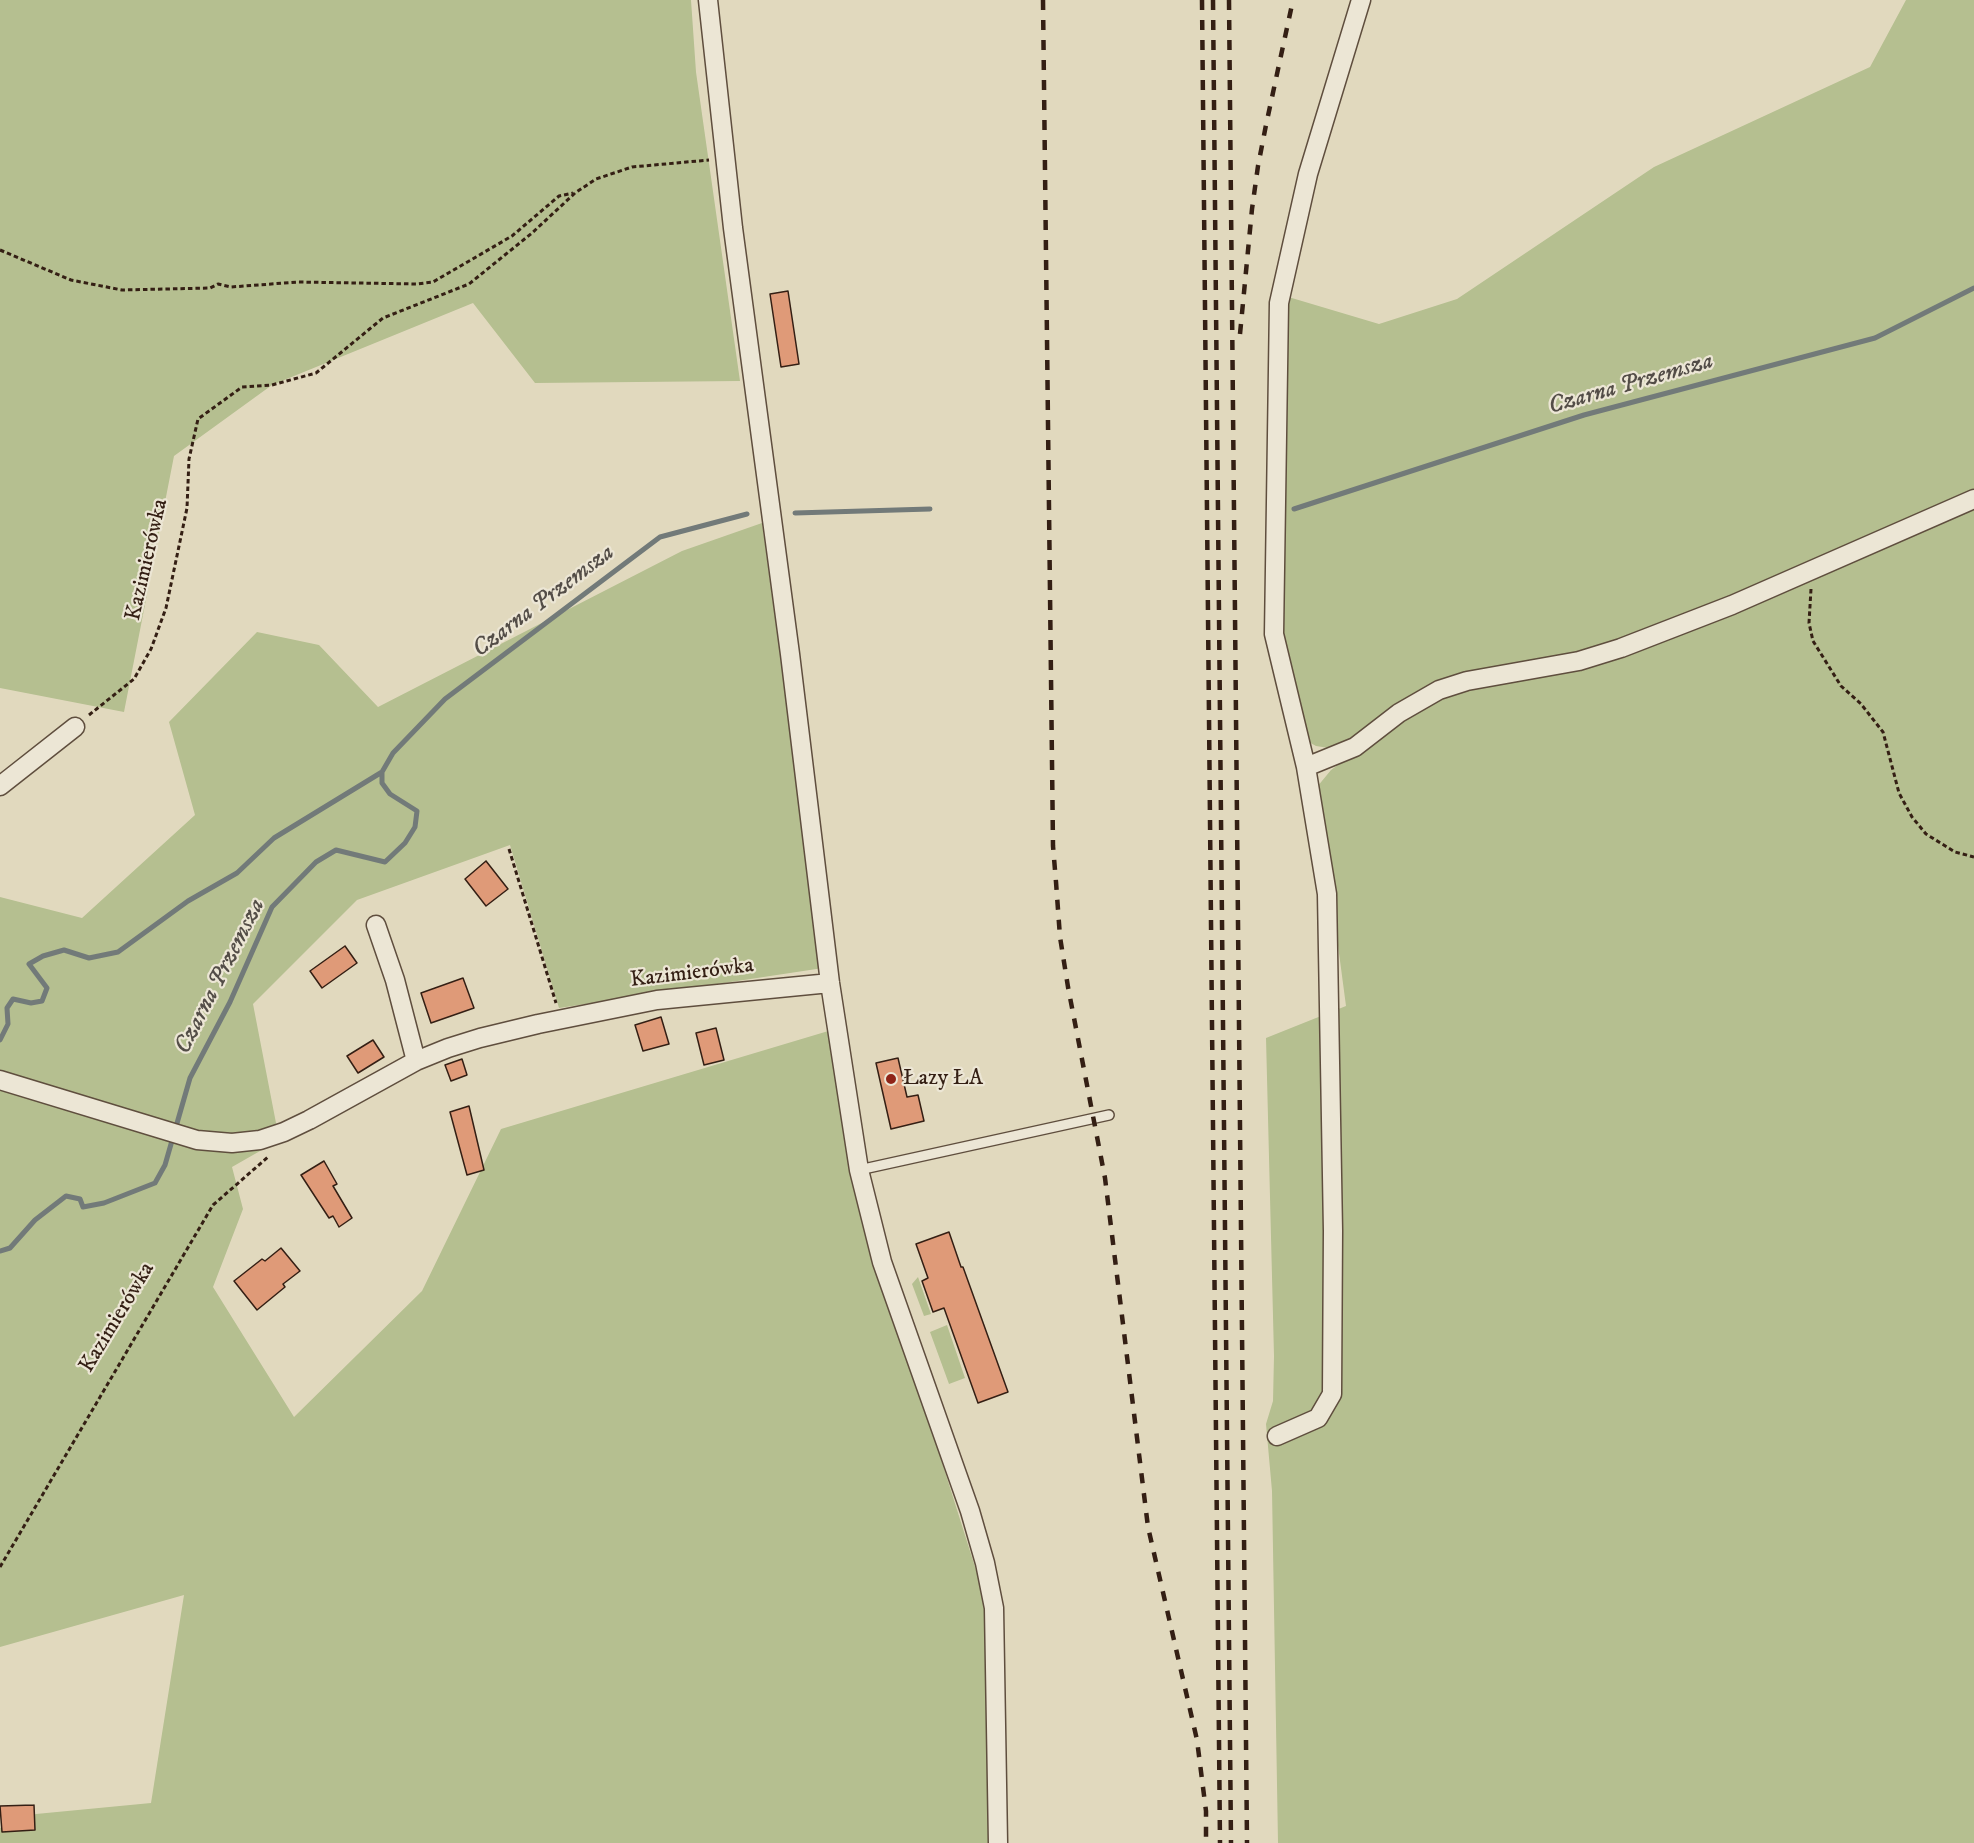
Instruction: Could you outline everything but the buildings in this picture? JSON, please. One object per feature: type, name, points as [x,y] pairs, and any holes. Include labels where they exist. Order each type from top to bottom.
[{"type":"street","points":[[708,0],[726,160],[830,983],[859,1170],[882,1262],[970,1511],[986,1563],[994,1608],[998,1843]]},
{"type":"street","points":[[1277,1436],[1318,1418],[1332,1394],[1333,1231],[1327,894],[1306,767],[1274,634],[1279,303],[1308,174],[1361,0]]},
{"type":"street","points":[[1306,767],[1355,747],[1399,713],[1439,690],[1467,681],[1579,661],[1622,648],[1732,605],[1974,499]]},
{"type":"street","points":[[0,786],[75,728]]},
{"type":"street","points":[[376,925],[395,980],[416,1061]]},
{"type":"street","name":"Kazimierówka","points":[[0,1080],[197,1140],[232,1143],[260,1140],[309,1120],[416,1061],[448,1048],[560,1019],[657,1000],[830,983]]},
{"type":"lane","points":[[859,1170],[1109,1115]]},
{"type":"path","points":[[0,250],[71,280],[122,290],[210,288],[218,284],[231,287],[298,282],[417,284],[433,282],[512,236],[559,196],[575,193],[596,179],[632,167],[694,160],[726,160]]},
{"type":"path","name":"Kazimierówka","points":[[75,728],[134,678],[151,649],[166,608],[180,547],[187,508],[189,459],[198,419],[242,387],[272,385],[316,373],[383,318],[469,284],[532,233],[575,193]]},
{"type":"path","points":[[1813,569],[1809,623],[1813,641],[1841,686],[1861,705],[1882,732],[1899,793],[1912,817],[1926,834],[1955,852],[1974,857]]},
{"type":"path","points":[[509,849],[560,1019]]},
{"type":"path","name":"Kazimierówka","points":[[0,1567],[213,1205],[274,1151]]},
{"type":"green space","points":[[0,0],[691,0],[696,72],[740,381],[535,383],[473,303],[272,385],[174,456],[124,712],[0,688]]},
{"type":"green space","points":[[1906,0],[1974,0],[1974,491],[1725,602],[1605,647],[1455,678],[1346,743],[1329,748],[1316,746],[1307,741],[1265,634],[1275,293],[1379,324],[1457,299],[1654,167],[1870,67]]},
{"type":"green space","points":[[1974,510],[1974,1843],[1278,1843],[1272,1491],[1266,1424],[1273,1401],[1274,1356],[1266,1038],[1346,1006],[1317,787],[1331,770],[1409,713],[1452,694],[1688,631]]},
{"type":"green space","points":[[762,523],[823,968],[559,1008],[510,845],[357,900],[253,1004],[276,1123],[267,1147],[232,1167],[243,1209],[213,1287],[294,1417],[422,1291],[501,1129],[835,1029],[849,1167],[987,1605],[990,1843],[0,1843],[0,1828],[36,1814],[151,1803],[184,1595],[0,1647],[0,897],[82,918],[195,815],[169,722],[257,632],[319,645],[378,707],[682,551]]},
{"type":"green space","points":[[918,1277],[931,1314],[924,1316],[912,1284]]},
{"type":"green space","points":[[947,1325],[965,1378],[949,1384],[930,1332]]},
{"type":"waterway","name":"Czarna Przemsza","points":[[1294,509],[1584,415],[1875,338],[1974,288]]},
{"type":"waterway","name":"Czarna Przemsza","points":[[795,513],[930,509]]},
{"type":"waterway","name":"Czarna Przemsza","points":[[0,1251],[10,1248],[35,1220],[66,1196],[80,1199],[83,1207],[104,1203],[155,1183],[165,1165],[190,1078],[230,1002],[272,907],[316,862],[336,850],[385,862],[405,843],[415,827],[417,811],[390,794],[382,783],[382,772],[393,753],[445,699],[660,537],[747,514]]},
{"type":"waterway","points":[[0,1040],[8,1024],[7,1008],[13,999],[31,1003],[42,1001],[47,988],[29,964],[43,956],[64,950],[89,958],[118,952],[188,901],[237,873],[274,838],[382,772]]},
{"type":"railway","points":[[1043,0],[1053,846],[1060,937],[1105,1178],[1148,1527],[1197,1740],[1206,1811],[1206,1843]]},
{"type":"railway","points":[[1202,0],[1220,1843]]},
{"type":"railway","points":[[1213,0],[1231,1843]]},
{"type":"railway","points":[[1229,0],[1247,1843]]},
{"type":"railway","points":[[1240,334],[1258,166],[1293,0]]},
{"type":"place","name":"Łazy ŁA","points":[[891,1079]]}]
